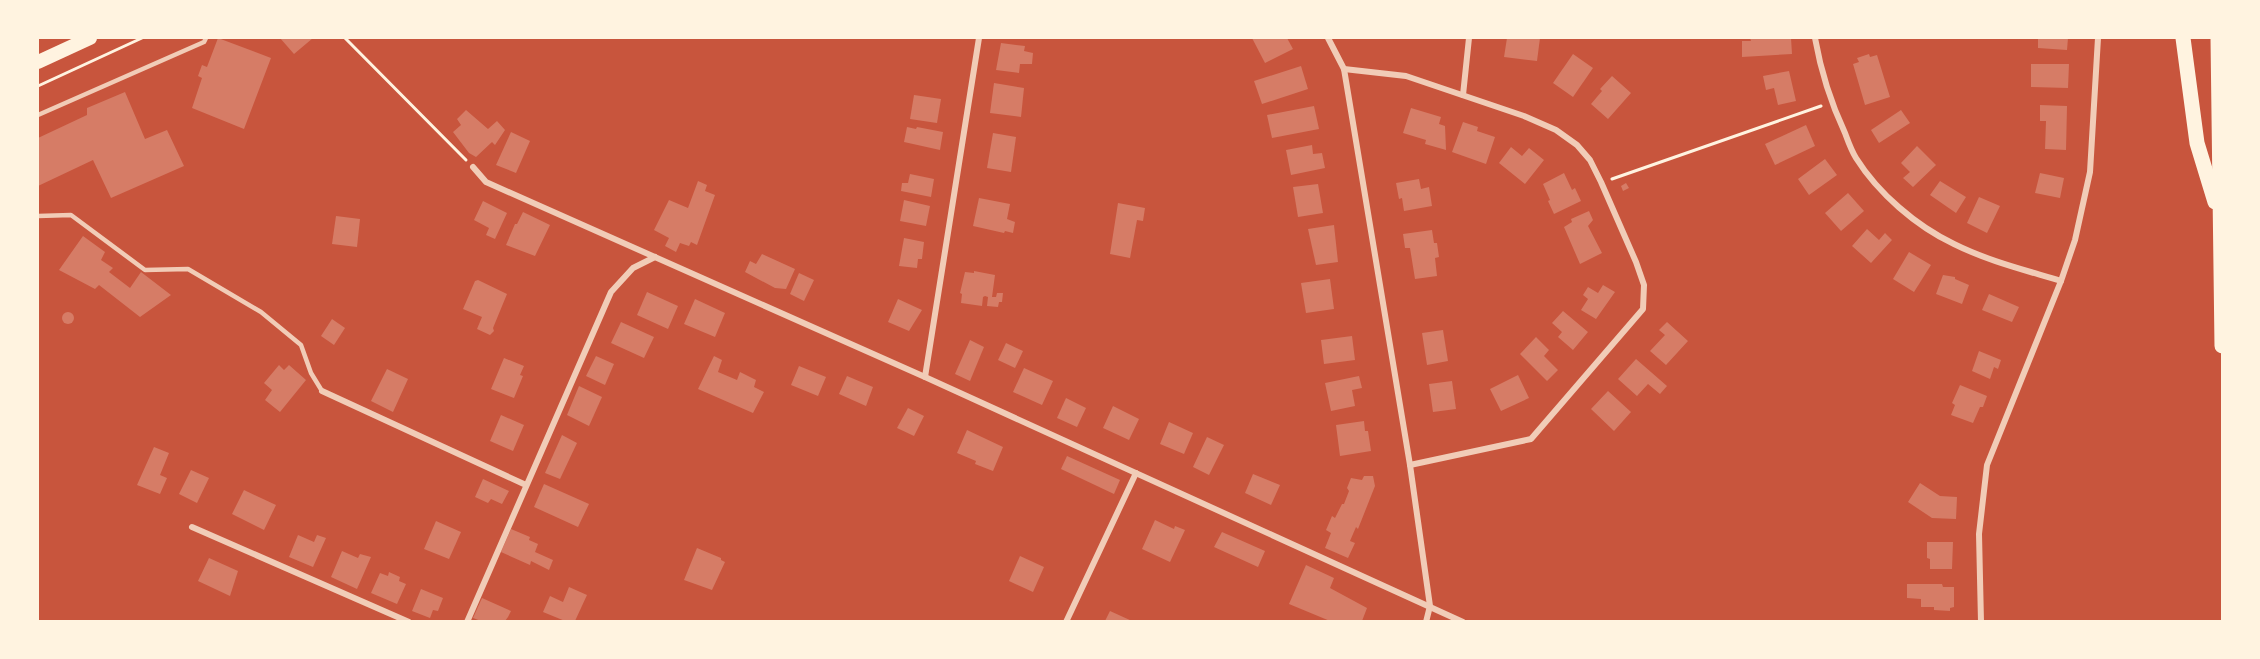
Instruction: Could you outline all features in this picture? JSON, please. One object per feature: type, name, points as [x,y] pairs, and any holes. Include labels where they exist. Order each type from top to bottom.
[{"type":"highway","points":[[2183,38],[2197,143],[2221,222]]},
{"type":"highway","points":[[2218,38],[2223,346]]},
{"type":"main road","points":[[38,62],[90,38]]},
{"type":"street","points":[[925,377],[979,38]]},
{"type":"street","points":[[1328,38],[1344,69],[1410,465],[1430,606],[1426,621]]},
{"type":"street","points":[[1463,95],[1469,38]]},
{"type":"street","points":[[1815,38],[1821,71],[1831,103],[1856,157],[1884,194],[1921,224],[1952,243],[1986,258],[2061,281]]},
{"type":"street","points":[[1981,621],[1978,534],[1988,465],[2061,281],[2074,240],[2090,172],[2098,38]]},
{"type":"street","points":[[1344,69],[1406,76],[1556,130],[1577,145],[1590,160],[1601,182],[1644,285],[1643,309],[1531,440],[1410,465]]},
{"type":"street","points":[[473,167],[486,182],[925,377],[1463,621]]},
{"type":"street","points":[[467,621],[611,292],[633,268],[655,257]]},
{"type":"street","points":[[322,391],[526,484]]},
{"type":"street","points":[[1066,621],[1136,473]]},
{"type":"street","points":[[192,527],[409,621]]},
{"type":"lane","points":[[38,115],[204,42],[206,38]]},
{"type":"lane","points":[[38,216],[71,215],[145,270],[188,269],[261,312],[302,345],[311,373],[322,391]]},
{"type":"path","points":[[38,86],[142,38]]},
{"type":"path","points":[[345,38],[473,167]]},
{"type":"path","points":[[1601,182],[1831,103]]},
{"type":"building","points":[[218,38],[271,58],[244,129],[192,108],[202,78],[198,76],[202,65],[207,67]]},
{"type":"building","points":[[280,38],[313,38],[294,54]]},
{"type":"building","points":[[1252,38],[1287,38],[1293,49],[1265,63]]},
{"type":"building","points":[[1507,38],[1540,38],[1537,61],[1504,57]]},
{"type":"building","points":[[1750,38],[1791,38],[1792,54],[1742,57],[1742,41],[1751,41]]},
{"type":"building","points":[[2038,38],[2068,38],[2067,50],[2038,48]]},
{"type":"building","points":[[1001,43],[1025,46],[1024,51],[1033,53],[1032,64],[1020,64],[1019,73],[996,70]]},
{"type":"building","points":[[1573,54],[1593,68],[1573,97],[1553,83]]},
{"type":"building","points":[[1869,54],[1870,57],[1877,55],[1890,97],[1865,105],[1853,64],[1859,62],[1857,58]]},
{"type":"building","points":[[2031,64],[2069,64],[2068,88],[2031,87]]},
{"type":"building","points":[[1301,66],[1308,89],[1262,104],[1254,81]]},
{"type":"building","points":[[1789,71],[1796,101],[1778,105],[1774,88],[1766,90],[1763,76]]},
{"type":"building","points":[[1612,76],[1631,93],[1608,119],[1591,104],[1602,91],[1600,89]]},
{"type":"building","points":[[994,83],[1024,88],[1021,117],[990,113]]},
{"type":"building","points":[[125,92],[145,139],[167,130],[184,166],[111,198],[93,160],[38,186],[38,138],[87,115],[87,108]]},
{"type":"building","points":[[914,95],[941,99],[937,123],[910,119]]},
{"type":"building","points":[[2040,105],[2067,106],[2066,150],[2045,149],[2046,121],[2040,121]]},
{"type":"building","points":[[1314,106],[1319,129],[1272,138],[1267,115]]},
{"type":"building","points":[[1411,108],[1441,117],[1439,124],[1445,126],[1446,150],[1425,144],[1426,140],[1403,133]]},
{"type":"building","points":[[466,110],[488,129],[497,121],[505,130],[495,145],[492,142],[476,157],[469,153],[453,132],[461,125],[457,119]]},
{"type":"building","points":[[1901,110],[1910,123],[1879,143],[1871,130]]},
{"type":"building","points":[[1463,122],[1478,127],[1477,131],[1495,137],[1486,164],[1452,152]]},
{"type":"building","points":[[1806,125],[1815,146],[1775,165],[1765,144]]},
{"type":"building","points":[[907,127],[943,132],[940,150],[904,142]]},
{"type":"building","points":[[511,132],[530,141],[516,173],[496,165]]},
{"type":"building","points":[[993,133],[1016,137],[1011,172],[987,168]]},
{"type":"building","points":[[1312,145],[1313,154],[1322,153],[1325,168],[1291,175],[1286,150]]},
{"type":"building","points":[[1917,146],[1936,165],[1913,187],[1903,178],[1910,172],[1901,163]]},
{"type":"building","points":[[1511,147],[1522,156],[1529,148],[1544,160],[1525,184],[1499,163]]},
{"type":"building","points":[[1825,159],[1837,175],[1809,195],[1798,179]]},
{"type":"building","points":[[1564,173],[1572,190],[1575,188],[1581,201],[1554,214],[1543,184]]},
{"type":"building","points":[[2040,173],[2064,178],[2060,198],[2035,193]]},
{"type":"building","points":[[910,174],[934,179],[931,197],[901,191],[902,183],[908,183]]},
{"type":"building","points":[[1419,179],[1421,189],[1429,187],[1432,206],[1404,211],[1396,183]]},
{"type":"building","points":[[698,181],[707,185],[705,191],[715,195],[697,245],[691,242],[689,246],[680,243],[676,252],[665,246],[669,238],[654,230],[669,200],[688,208]]},
{"type":"building","points":[[1940,181],[1966,197],[1956,213],[1930,195]]},
{"type":"building","points":[[1626,183],[1629,188],[1623,191],[1621,186]]},
{"type":"building","points":[[1318,184],[1323,213],[1298,217],[1293,187]]},
{"type":"building","points":[[1848,193],[1864,211],[1841,231],[1825,213]]},
{"type":"building","points":[[1979,197],[2000,206],[1987,233],[1967,223]]},
{"type":"building","points":[[979,198],[1010,204],[1007,219],[1015,222],[1013,233],[973,226]]},
{"type":"building","points":[[904,200],[930,206],[926,226],[900,221]]},
{"type":"building","points":[[483,201],[507,213],[495,239],[486,235],[489,228],[474,220]]},
{"type":"building","points":[[1118,203],[1145,208],[1143,221],[1137,220],[1130,258],[1110,254]]},
{"type":"building","points":[[1589,211],[1593,220],[1588,226],[1602,253],[1580,264],[1564,227],[1572,222],[1571,219]]},
{"type":"building","points":[[523,212],[550,225],[535,256],[506,245]]},
{"type":"building","points":[[336,216],[360,219],[357,247],[332,244]]},
{"type":"building","points":[[1334,225],[1338,262],[1316,265],[1308,229]]},
{"type":"building","points":[[1867,229],[1879,240],[1885,233],[1892,240],[1871,263],[1852,246]]},
{"type":"building","points":[[1432,230],[1439,257],[1435,258],[1437,276],[1415,279],[1410,248],[1405,248],[1403,234]]},
{"type":"building","points":[[83,236],[105,252],[101,260],[113,268],[109,272],[130,288],[141,272],[171,295],[140,317],[99,285],[95,289],[59,270]]},
{"type":"building","points":[[904,238],[924,242],[922,259],[918,259],[917,268],[899,266]]},
{"type":"building","points":[[1909,252],[1931,265],[1914,292],[1893,279]]},
{"type":"building","points":[[762,254],[795,269],[786,289],[775,288],[745,272],[750,261],[756,264]]},
{"type":"building","points":[[974,271],[995,275],[992,297],[996,297],[997,293],[1003,293],[1002,302],[999,302],[998,307],[987,306],[988,297],[985,296],[982,306],[961,303],[962,294],[960,293],[965,272],[974,273]]},
{"type":"building","points":[[799,273],[814,280],[804,301],[790,294]]},
{"type":"building","points":[[1943,275],[1955,277],[1969,285],[1962,304],[1936,294]]},
{"type":"building","points":[[1330,279],[1334,309],[1306,313],[1301,283]]},
{"type":"building","points":[[478,280],[507,294],[493,328],[494,331],[490,335],[477,329],[482,317],[463,309],[475,281]]},
{"type":"building","points":[[1603,285],[1615,292],[1596,319],[1581,310],[1588,299],[1583,295],[1588,287],[1598,293]]},
{"type":"building","points":[[647,292],[678,306],[668,329],[637,315]]},
{"type":"building","points":[[1989,294],[2019,307],[2012,322],[1982,310]]},
{"type":"building","points":[[695,299],[725,313],[715,337],[684,324]]},
{"type":"building","points":[[898,299],[922,310],[909,331],[888,322]]},
{"type":"building","points":[[1563,311],[1588,332],[1573,350],[1558,337],[1562,332],[1552,323]]},
{"type":"building","points":[[70,312],[74,318],[70,324],[66,324],[62,316]]},
{"type":"building","points":[[332,319],[345,328],[334,345],[321,336]]},
{"type":"building","points":[[621,322],[654,337],[644,358],[611,343]]},
{"type":"building","points":[[1667,322],[1688,341],[1666,365],[1650,351],[1665,335],[1659,330]]},
{"type":"building","points":[[1443,330],[1448,361],[1427,365],[1422,333]]},
{"type":"building","points":[[1352,336],[1355,360],[1324,364],[1321,340]]},
{"type":"building","points":[[1536,337],[1549,350],[1544,356],[1558,370],[1547,381],[1520,354]]},
{"type":"building","points":[[970,340],[984,347],[970,381],[955,374]]},
{"type":"building","points":[[1006,343],[1023,351],[1015,368],[998,360]]},
{"type":"building","points":[[1979,351],[2001,360],[1998,369],[1994,367],[1990,379],[1972,371]]},
{"type":"building","points":[[596,356],[614,364],[605,385],[586,376]]},
{"type":"building","points":[[714,356],[722,360],[718,372],[737,380],[740,372],[756,380],[754,387],[764,392],[753,413],[698,389]]},
{"type":"building","points":[[504,358],[524,366],[520,375],[523,376],[514,398],[491,389]]},
{"type":"building","points":[[1636,359],[1667,386],[1660,394],[1648,384],[1637,396],[1618,379]]},
{"type":"building","points":[[279,365],[284,370],[289,365],[306,380],[280,412],[265,400],[272,390],[264,383]]},
{"type":"building","points":[[799,366],[826,377],[818,396],[791,385]]},
{"type":"building","points":[[1024,368],[1053,381],[1042,405],[1013,392]]},
{"type":"building","points":[[387,369],[408,379],[393,412],[371,401]]},
{"type":"building","points":[[1518,375],[1529,398],[1501,411],[1490,389]]},
{"type":"building","points":[[847,376],[873,387],[866,406],[839,394]]},
{"type":"building","points":[[1359,376],[1362,388],[1352,390],[1355,406],[1331,411],[1325,383]]},
{"type":"building","points":[[1452,381],[1456,409],[1433,412],[1429,384]]},
{"type":"building","points":[[1960,385],[1987,396],[1973,423],[1951,415],[1955,405],[1952,403]]},
{"type":"building","points":[[579,386],[602,397],[589,426],[567,415]]},
{"type":"building","points":[[1608,391],[1631,412],[1614,431],[1591,409]]},
{"type":"building","points":[[1066,398],[1086,408],[1077,427],[1057,418]]},
{"type":"building","points":[[1113,406],[1139,419],[1129,440],[1103,428]]},
{"type":"building","points":[[908,408],[924,416],[914,436],[897,428]]},
{"type":"building","points":[[501,415],[524,425],[513,451],[490,441]]},
{"type":"building","points":[[1364,421],[1371,451],[1340,456],[1336,425]]},
{"type":"building","points":[[1169,422],[1193,433],[1184,454],[1160,444]]},
{"type":"building","points":[[967,430],[1003,447],[993,471],[957,453]]},
{"type":"building","points":[[562,435],[577,443],[560,479],[545,473]]},
{"type":"building","points":[[1207,437],[1224,445],[1209,475],[1193,467]]},
{"type":"building","points":[[154,447],[169,453],[160,475],[167,478],[160,494],[137,485]]},
{"type":"building","points":[[1067,456],[1120,480],[1114,494],[1061,469]]},
{"type":"building","points":[[191,470],[209,478],[197,503],[179,494]]},
{"type":"building","points":[[1253,474],[1280,485],[1271,505],[1245,493]]},
{"type":"building","points":[[1364,476],[1373,476],[1375,486],[1358,529],[1356,527],[1350,541],[1355,543],[1348,558],[1325,548],[1331,533],[1326,530],[1332,516],[1335,518],[1344,504],[1351,478],[1362,480]]},
{"type":"building","points":[[483,479],[509,491],[502,504],[491,499],[488,503],[475,497]]},
{"type":"building","points":[[1920,483],[1940,496],[1957,497],[1956,519],[1932,518],[1908,502]]},
{"type":"building","points":[[544,484],[589,504],[578,527],[534,507]]},
{"type":"building","points":[[244,490],[276,505],[264,530],[232,514]]},
{"type":"building","points":[[1155,520],[1174,529],[1175,526],[1185,530],[1170,562],[1142,549]]},
{"type":"building","points":[[436,521],[461,532],[449,559],[424,549]]},
{"type":"building","points":[[511,529],[530,537],[529,540],[538,544],[535,552],[553,560],[549,570],[531,561],[530,565],[501,552]]},
{"type":"building","points":[[1222,532],[1265,551],[1258,567],[1214,547]]},
{"type":"building","points":[[298,535],[314,542],[317,535],[326,538],[313,567],[289,557]]},
{"type":"building","points":[[1927,542],[1953,542],[1952,569],[1930,569]]},
{"type":"building","points":[[697,548],[725,562],[712,590],[684,580]]},
{"type":"building","points":[[342,551],[358,558],[360,554],[371,557],[357,589],[331,577]]},
{"type":"building","points":[[1020,556],[1044,567],[1033,592],[1009,581]]},
{"type":"building","points":[[209,558],[238,571],[230,596],[198,581]]},
{"type":"building","points":[[1306,565],[1334,578],[1330,588],[1367,608],[1362,621],[1330,621],[1289,604]]},
{"type":"building","points":[[389,572],[400,577],[399,581],[406,584],[397,604],[371,593],[380,573],[388,576]]},
{"type":"building","points":[[1907,584],[1942,584],[1943,587],[1954,587],[1954,607],[1950,608],[1950,611],[1921,607],[1921,599],[1907,598]]},
{"type":"building","points":[[569,587],[587,595],[575,621],[565,621],[543,612],[550,596],[563,602]]},
{"type":"building","points":[[421,589],[443,598],[438,611],[433,610],[430,618],[412,611]]},
{"type":"building","points":[[482,598],[511,611],[505,621],[481,621],[473,618]]},
{"type":"building","points":[[1110,611],[1132,621],[1105,621]]}]
